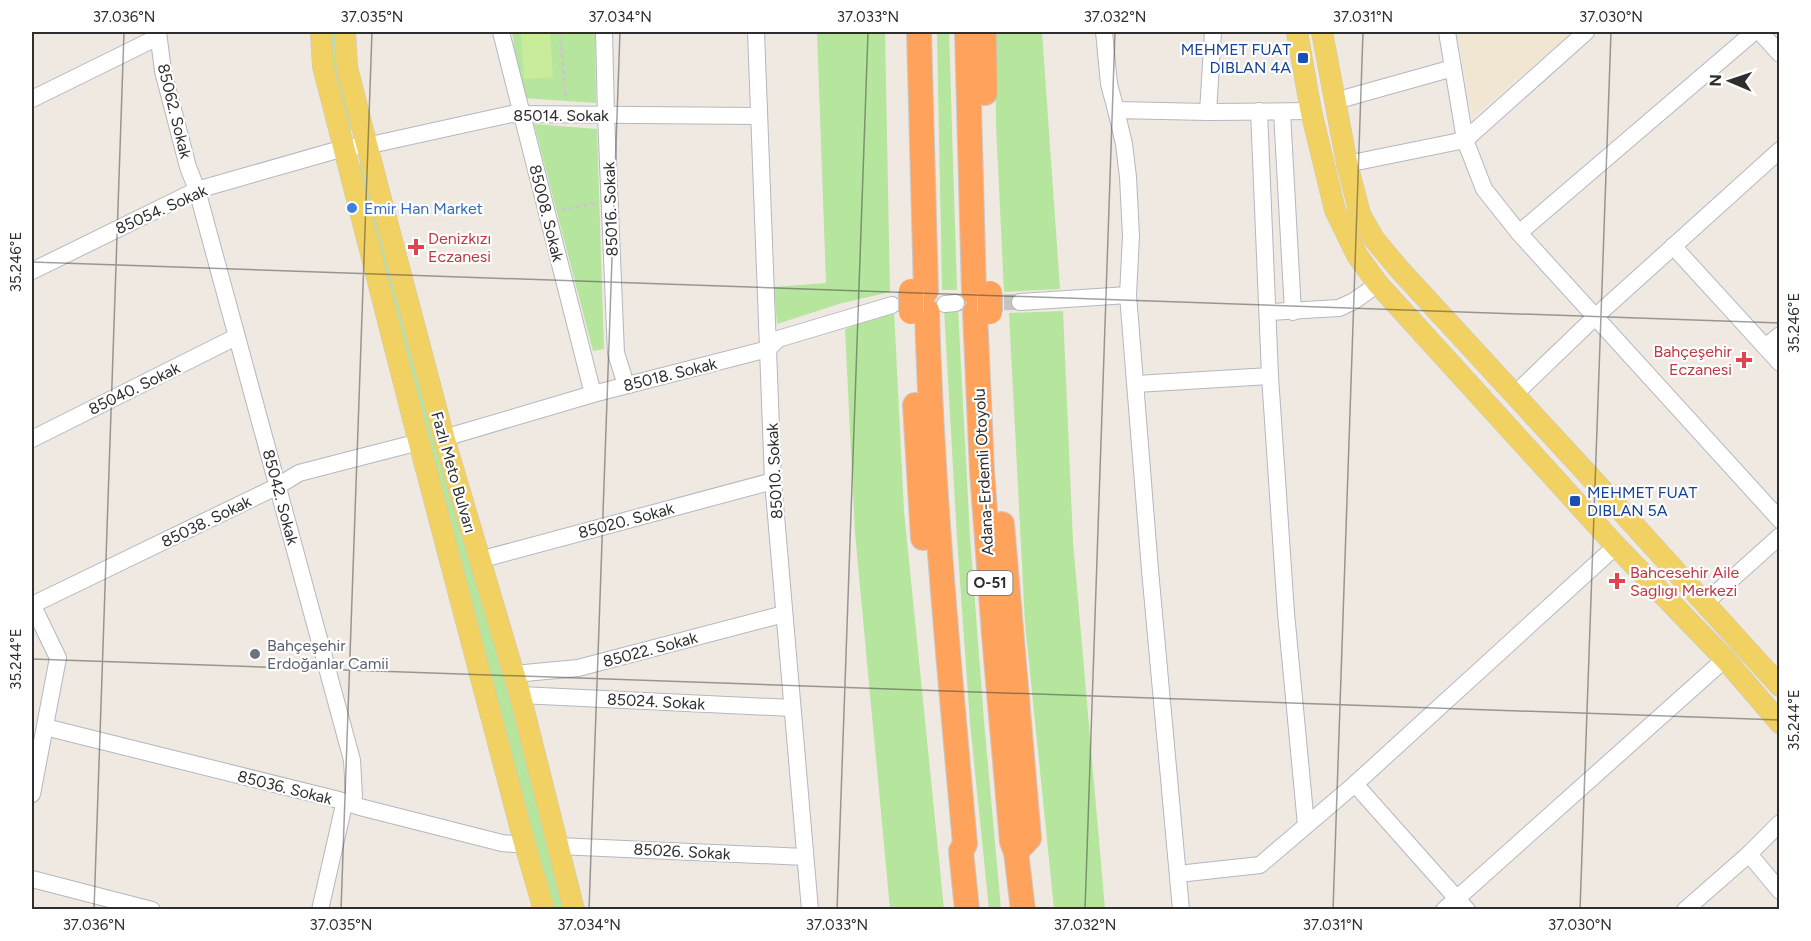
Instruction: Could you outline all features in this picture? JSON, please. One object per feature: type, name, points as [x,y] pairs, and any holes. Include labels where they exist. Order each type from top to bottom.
[{"type":"highway","points":[[904,32],[945,303],[999,491],[1029,838],[1016,852],[1023,909]]},
{"type":"highway","name":"O-51","points":[[919,32],[945,303]]},
{"type":"highway","name":"O-51","points":[[967,32],[945,303],[928,360],[946,645],[965,843],[961,851],[967,909]]},
{"type":"highway","points":[[945,303],[984,32]]},
{"type":"main road","name":"Fazlı Meto Bulvarı","points":[[321,32],[323,66],[419,442],[525,845],[544,909]]},
{"type":"main road","name":"Fazlı Meto Bulvarı","points":[[345,32],[348,68],[367,146],[444,438],[517,685],[574,909]]},
{"type":"main road","points":[[1297,32],[1311,111],[1335,210],[1357,255],[1378,284],[1616,546],[1725,660],[1779,723]]},
{"type":"main road","points":[[1322,32],[1347,164],[1360,214],[1374,239],[1779,684]]},
{"type":"street","name":"85008. Sokak","points":[[501,32],[593,394]]},
{"type":"street","name":"85016. Sokak","points":[[604,32],[616,352],[626,385]]},
{"type":"street","name":"85010. Sokak","points":[[756,32],[773,481],[810,909]]},
{"type":"street","points":[[1104,32],[1109,84],[1124,144],[1128,177],[1131,236],[1128,295],[1181,909]]},
{"type":"street","points":[[1208,112],[1214,32]]},
{"type":"street","points":[[1447,32],[1465,140],[1484,189],[1519,233],[1779,520]]},
{"type":"street","points":[[1347,164],[1465,140],[1586,32]]},
{"type":"street","points":[[1519,233],[1754,32]]},
{"type":"street","points":[[1761,32],[1779,54]]},
{"type":"street","points":[[32,99],[158,34]]},
{"type":"street","name":"85062. Sokak","points":[[158,34],[164,71],[188,167],[197,190]]},
{"type":"street","points":[[1335,101],[1453,68]]},
{"type":"street","points":[[1116,110],[1311,111]]},
{"type":"street","points":[[1259,111],[1270,376],[1286,613],[1306,825]]},
{"type":"street","points":[[1282,112],[1293,312]]},
{"type":"street","name":"85014. Sokak","points":[[367,146],[511,114],[758,116]]},
{"type":"street","name":"85054. Sokak","points":[[32,271],[197,190],[344,148],[367,146]]},
{"type":"street","points":[[1515,394],[1595,317],[1779,150]]},
{"type":"street","name":"85042. Sokak","points":[[197,190],[352,760],[354,796],[343,809],[320,909]]},
{"type":"street","points":[[1673,246],[1779,363]]},
{"type":"street","points":[[1269,312],[1339,308],[1354,301],[1378,284]]},
{"type":"street","points":[[1020,302],[1128,295]]},
{"type":"street","name":"85018. Sokak","points":[[444,438],[593,394],[768,349],[778,339],[945,303]]},
{"type":"street","points":[[1766,347],[1779,335]]},
{"type":"street","name":"85040. Sokak","points":[[32,439],[236,337]]},
{"type":"street","points":[[1136,384],[1270,376]]},
{"type":"street","name":"85038. Sokak","points":[[32,605],[278,486],[299,473],[419,442]]},
{"type":"street","name":"85020. Sokak","points":[[479,560],[773,481]]},
{"type":"street","points":[[1704,604],[1779,536]]},
{"type":"street","points":[[1178,874],[1260,865],[1355,784],[1616,546]]},
{"type":"street","points":[[32,605],[58,658],[32,794]]},
{"type":"street","name":"85022. Sokak","points":[[517,685],[784,614]]},
{"type":"street","points":[[1444,909],[1462,904],[1725,660]]},
{"type":"street","name":"85024. Sokak","points":[[517,685],[792,708]]},
{"type":"street","name":"85036. Sokak","points":[[45,727],[502,843],[525,845]]},
{"type":"street","points":[[1355,784],[1462,904]]},
{"type":"street","points":[[1685,909],[1749,854],[1779,823]]},
{"type":"street","name":"85026. Sokak","points":[[558,846],[805,857]]},
{"type":"street","points":[[1749,854],[1779,891]]},
{"type":"street","points":[[32,879],[152,909]]},
{"type":"path","points":[[560,32],[566,101]]},
{"type":"path","points":[[557,210],[599,202]]},
{"type":"shaded area","points":[[1457,32],[1573,32],[1473,116]]},
{"type":"green space","points":[[329,32],[335,32],[354,128],[347,131],[334,80]]},
{"type":"green space","points":[[512,32],[595,32],[596,103],[522,98]]},
{"type":"green space","points":[[521,32],[550,32],[553,77],[524,79]]},
{"type":"green space","points":[[817,32],[885,32],[890,292],[842,303],[777,324],[774,287],[826,283]]},
{"type":"green space","points":[[937,32],[949,32],[957,290],[942,290]]},
{"type":"green space","points":[[995,32],[1042,32],[1060,289],[1004,292],[996,125]]},
{"type":"green space","points":[[534,124],[597,129],[604,349],[593,351]]},
{"type":"green space","points":[[363,163],[514,709],[565,909],[554,909],[498,715],[357,164]]},
{"type":"green space","points":[[944,309],[958,309],[970,537],[1001,909],[989,909],[970,723]]},
{"type":"green space","points":[[894,310],[904,511],[944,909],[890,909],[855,533],[845,329]]},
{"type":"green space","points":[[1063,311],[1073,542],[1105,909],[1054,909],[1025,623],[1009,313]]},
{"type":"tunnel","points":[[956,303],[1020,302]]},
{"type":"place","name":"MEHMET FUAT DIBLAN 4A","points":[[1303,58]]},
{"type":"place","name":"Emir Han Market","points":[[352,208]]},
{"type":"place","name":"Denizkızı Eczanesi","points":[[416,247]]},
{"type":"place","name":"Bahçeşehir Eczanesi","points":[[1744,360]]},
{"type":"place","name":"MEHMET FUAT DIBLAN 5A","points":[[1575,501]]},
{"type":"place","name":"Bahcesehir Aile Saglıgı Merkezi","points":[[1617,581]]},
{"type":"place","name":"Bahçeşehir Erdoğanlar Camii","points":[[255,654]]}]
